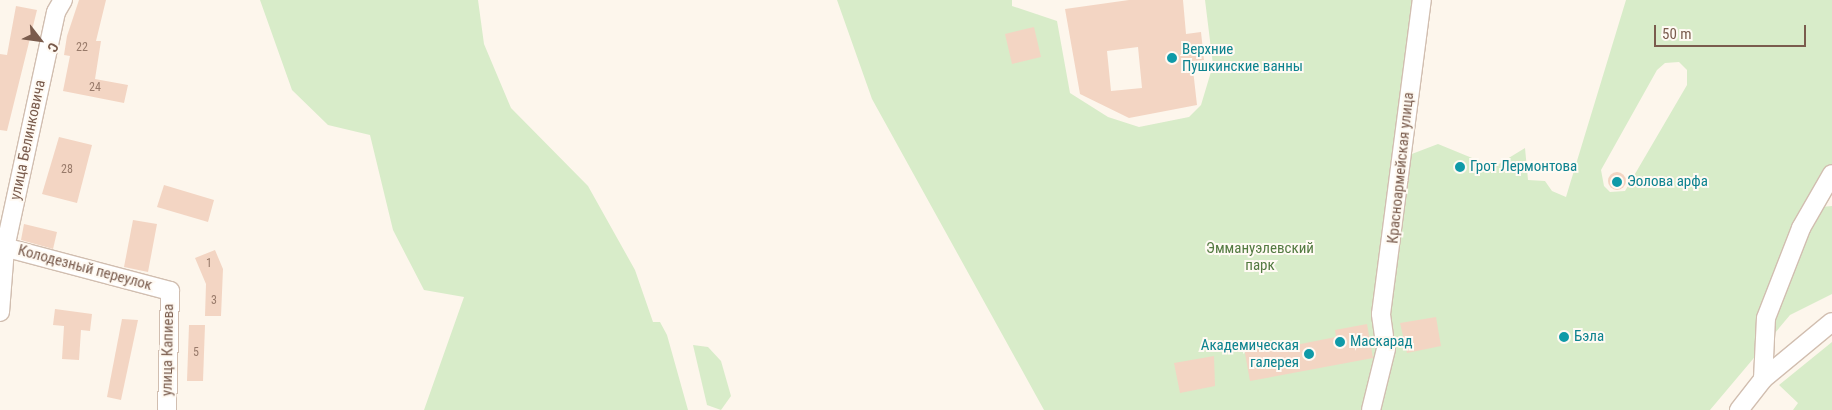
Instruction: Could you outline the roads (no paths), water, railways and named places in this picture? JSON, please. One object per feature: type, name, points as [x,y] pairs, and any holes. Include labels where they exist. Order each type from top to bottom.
[{"type":"street","name":"улица Белинковича","points":[[0,312],[3,247],[56,12],[63,0]]},
{"type":"street","name":"Красноармейская улица","points":[[1371,410],[1385,342],[1382,314],[1422,0]]},
{"type":"street","points":[[1763,379],[1766,318],[1801,228],[1832,174]]},
{"type":"street","name":"Колодезный переулок","points":[[3,247],[170,291]]},
{"type":"street","name":"улица Капиева","points":[[167,410],[170,291]]},
{"type":"street","points":[[1739,410],[1763,379],[1832,322]]},
{"type":"place","name":"Верхние Пушкинские ванны","points":[[1172,58]]},
{"type":"place","name":"Грот Лермонтова","points":[[1460,167]]},
{"type":"place","name":"Эолова арфа","points":[[1617,182]]},
{"type":"place","name":"Бэла","points":[[1564,337]]},
{"type":"place","name":"Маскарад","points":[[1340,342]]},
{"type":"place","name":"Академическая галерея","points":[[1309,354]]},
{"type":"park label","name":"Эммануэлевский парк","points":[[1260,256]]}]
